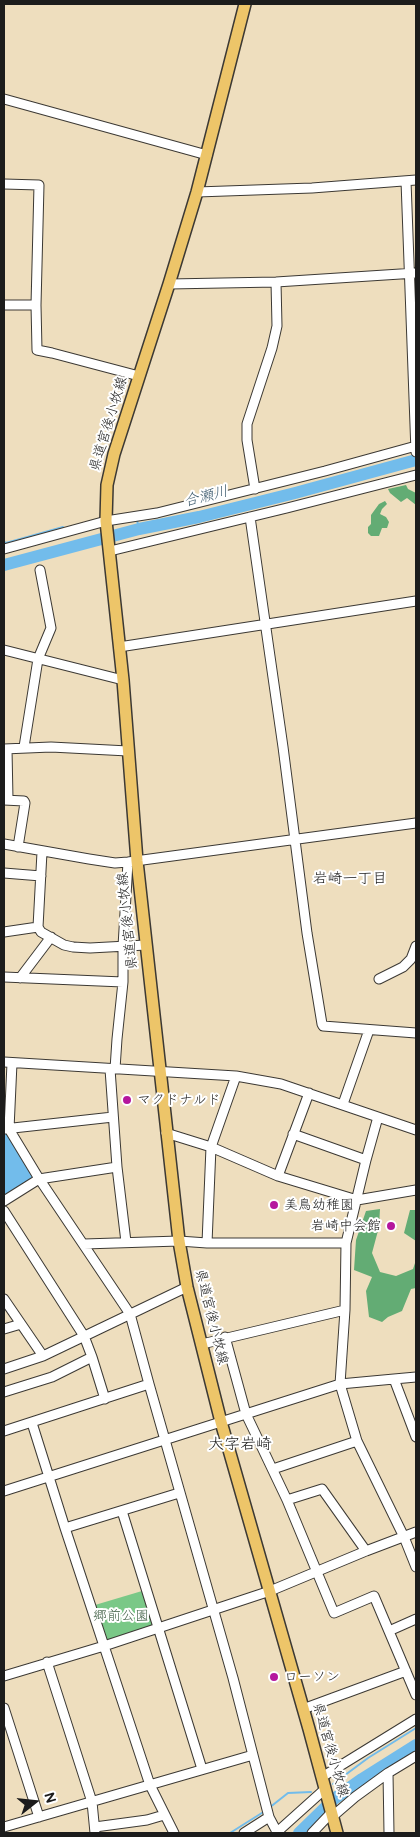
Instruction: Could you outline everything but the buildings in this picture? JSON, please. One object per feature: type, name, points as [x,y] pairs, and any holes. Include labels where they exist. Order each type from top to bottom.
[{"type":"main road","name":"県道宮後小牧線","points":[[245,4],[196,192],[169,284],[114,454],[107,485],[106,523],[128,751],[132,862],[146,945],[166,1133],[179,1241],[187,1287],[221,1422],[337,1833]]},
{"type":"street","points":[[4,99],[206,155]]},
{"type":"street","points":[[196,192],[312,188],[416,180]]},
{"type":"street","points":[[4,549],[416,448],[413,273],[406,181]]},
{"type":"street","points":[[4,184],[39,185],[36,306],[37,350],[139,376]]},
{"type":"street","points":[[169,284],[276,282],[413,273]]},
{"type":"street","points":[[255,488],[247,440],[247,424],[272,348],[277,326],[276,282]]},
{"type":"street","points":[[4,305],[36,306]]},
{"type":"street","points":[[110,551],[416,475]]},
{"type":"street","points":[[250,517],[296,840],[307,933],[322,1024],[323,1026],[416,1033]]},
{"type":"street","points":[[24,747],[38,659],[51,628],[40,570]]},
{"type":"street","points":[[119,647],[416,601]]},
{"type":"street","points":[[4,650],[122,680]]},
{"type":"street","points":[[18,847],[25,803],[24,801],[6,800],[6,749],[52,747],[128,751]]},
{"type":"street","points":[[4,844],[115,863],[416,823]]},
{"type":"street","points":[[42,852],[38,927],[41,932],[64,945],[73,947],[146,945]]},
{"type":"street","points":[[126,1242],[117,1167],[112,1069],[124,982],[122,946],[132,862]]},
{"type":"street","points":[[4,873],[41,876]]},
{"type":"street","points":[[4,932],[38,927]]},
{"type":"street","points":[[20,978],[51,938]]},
{"type":"street","points":[[379,979],[404,967],[416,946]]},
{"type":"street","points":[[4,977],[124,982]]},
{"type":"street","points":[[343,1104],[368,1030]]},
{"type":"street","points":[[326,1792],[277,1833],[269,1817],[130,1314],[6,1129],[8,1063],[236,1076],[281,1084],[416,1130]]},
{"type":"street","points":[[207,1243],[210,1147],[236,1076]]},
{"type":"street","points":[[278,1176],[309,1093]]},
{"type":"street","points":[[6,1129],[113,1117]]},
{"type":"street","points":[[378,1117],[346,1243],[345,1310],[340,1384],[357,1441],[404,1537],[416,1567]]},
{"type":"street","points":[[166,1133],[210,1147],[278,1176],[357,1200],[416,1190]]},
{"type":"street","points":[[293,1134],[366,1160]]},
{"type":"street","points":[[4,1201],[39,1179],[117,1167]]},
{"type":"street","points":[[4,1211],[84,1336],[105,1399]]},
{"type":"street","points":[[84,1244],[179,1241],[207,1243],[346,1243]]},
{"type":"street","points":[[4,1368],[43,1356],[187,1287]]},
{"type":"street","points":[[4,1299],[43,1356]]},
{"type":"street","points":[[202,1344],[345,1310]]},
{"type":"street","points":[[4,1329],[21,1324]]},
{"type":"street","points":[[226,1337],[246,1414],[288,1500],[334,1613],[374,1596],[416,1695]]},
{"type":"street","points":[[4,1392],[52,1377],[92,1357]]},
{"type":"street","points":[[4,1491],[340,1384],[416,1376]]},
{"type":"street","points":[[394,1379],[416,1437]]},
{"type":"street","points":[[4,1431],[148,1384]]},
{"type":"street","points":[[32,1422],[150,1785],[174,1833]]},
{"type":"street","points":[[273,1469],[357,1441]]},
{"type":"street","points":[[288,1500],[322,1490],[366,1551]]},
{"type":"street","points":[[65,1528],[179,1492]]},
{"type":"street","points":[[122,1511],[202,1769]]},
{"type":"street","points":[[4,1676],[104,1646],[270,1591],[416,1532]]},
{"type":"street","points":[[389,1631],[416,1619]]},
{"type":"street","points":[[47,1662],[92,1802],[95,1830],[164,1815]]},
{"type":"street","points":[[303,1709],[406,1672]]},
{"type":"street","points":[[4,1708],[39,1817]]},
{"type":"street","points":[[322,1777],[416,1719]]},
{"type":"street","points":[[4,1827],[253,1755]]},
{"type":"street","points":[[312,1833],[332,1814],[388,1773],[416,1756]]},
{"type":"street","points":[[388,1773],[389,1833]]},
{"type":"street","points":[[244,1833],[269,1817]]},
{"type":"green space","points":[[406,485],[408,489],[416,493],[416,505],[407,498],[401,502],[388,489]]},
{"type":"green space","points":[[385,501],[387,504],[380,514],[386,517],[389,522],[387,528],[382,528],[379,536],[371,536],[368,533],[368,527],[371,524],[371,515],[379,504]]},
{"type":"green space","points":[[380,1209],[379,1227],[372,1253],[380,1272],[396,1276],[413,1269],[416,1260],[416,1288],[411,1289],[402,1311],[382,1322],[369,1317],[366,1291],[372,1277],[354,1270],[356,1240],[366,1211]]},
{"type":"green space","points":[[410,1210],[416,1210],[416,1241],[404,1233]]},
{"type":"green space","name":"郷前公園","points":[[142,1591],[153,1622],[152,1626],[107,1640],[104,1638],[95,1605]]},
{"type":"water","points":[[4,1129],[9,1129],[38,1177],[4,1198]]},
{"type":"waterway","name":"合瀬川","points":[[4,565],[139,529],[199,517],[295,493],[416,460]]},
{"type":"waterway","points":[[137,520],[139,529]]},
{"type":"waterway","points":[[4,542],[63,527]]},
{"type":"waterway","points":[[333,1784],[368,1758],[416,1728]]},
{"type":"waterway","points":[[299,1833],[334,1799],[416,1745]]},
{"type":"waterway","points":[[269,1808],[288,1793],[311,1792]]},
{"type":"waterway","points":[[230,1833],[265,1811]]},
{"type":"place","name":"マクドナルド","points":[[127,1100]]},
{"type":"place","name":"美鳥幼稚園","points":[[274,1205]]},
{"type":"place","name":"岩崎中会館","points":[[391,1226]]},
{"type":"place","name":"ローソン","points":[[274,1677]]},
{"type":"district","name":"岩崎一丁目","points":[[350,879]]},
{"type":"district","name":"大字岩崎","points":[[240,1445]]}]
